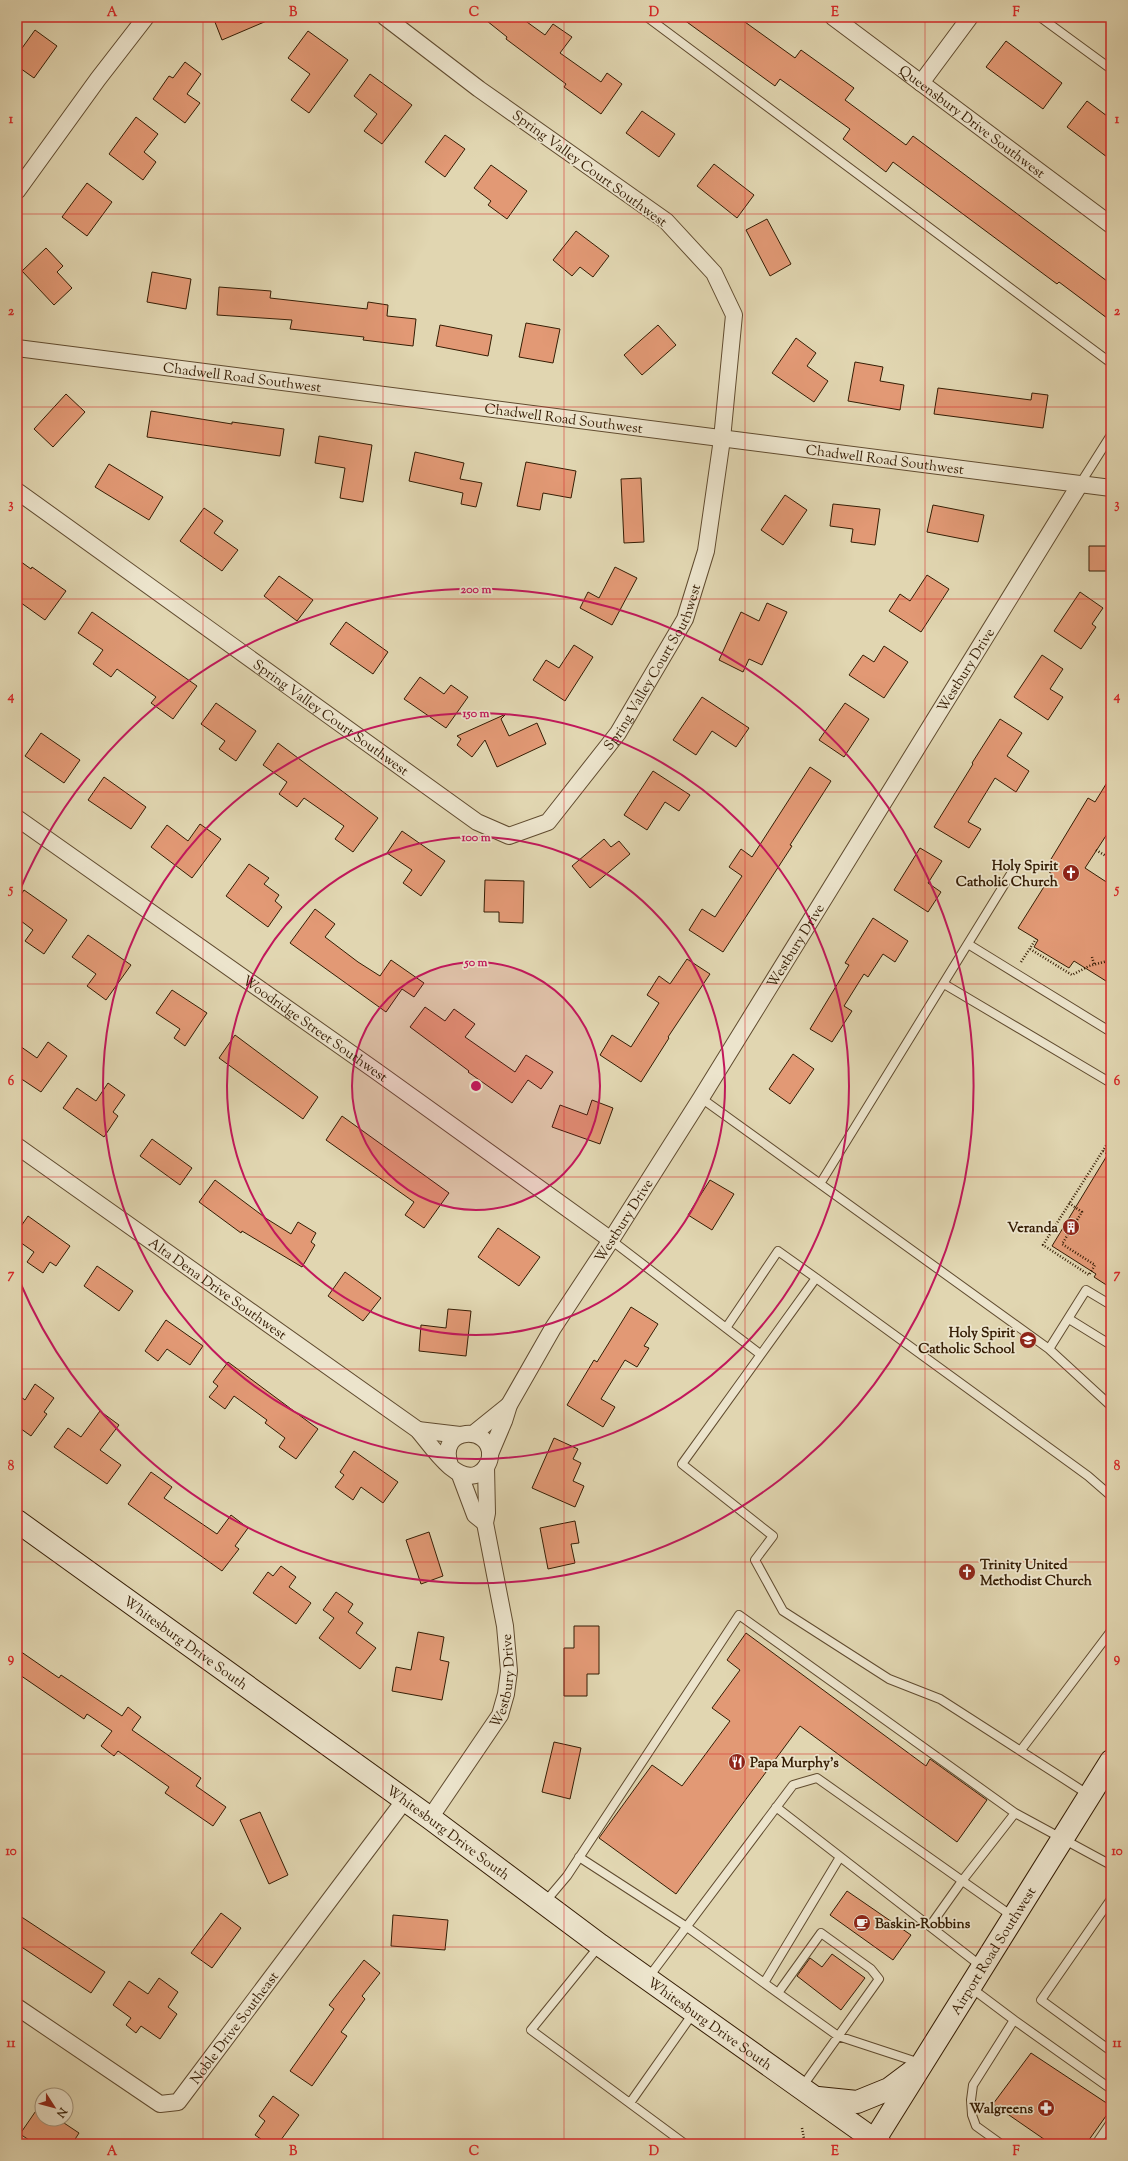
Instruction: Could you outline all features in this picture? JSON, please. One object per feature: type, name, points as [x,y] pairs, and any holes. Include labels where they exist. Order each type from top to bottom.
[{"type":"main road","name":"Whitesburg Drive South","points":[[17,1521],[430,1818],[545,1902],[600,1945],[695,2011],[876,2143]]},
{"type":"main road","name":"Airport Road Southwest","points":[[876,2143],[969,1987],[1111,1761]]},
{"type":"main road","points":[[809,2093],[857,2102],[889,2089],[922,2064]]},
{"type":"street","points":[[17,191],[98,79],[146,17]]},
{"type":"street","name":"Spring Valley Court Southwest","points":[[17,491],[477,822],[509,836],[548,822],[618,733],[685,619],[706,551],[722,439],[734,315],[714,273],[666,221],[479,89],[385,17]]},
{"type":"street","name":"Queensbury Drive Southwest","points":[[833,17],[1111,225]]},
{"type":"street","points":[[921,83],[970,17]]},
{"type":"street","name":"Chadwell Road Southwest","points":[[17,348],[1111,488]]},
{"type":"street","name":"Westbury Drive","points":[[430,1818],[500,1715],[506,1694],[509,1672],[505,1626],[485,1524],[487,1513],[488,1460],[504,1421],[508,1405],[553,1328],[701,1098],[1080,484]]},
{"type":"street","name":"Woodridge Street Southwest","points":[[17,818],[376,1071],[611,1240]]},
{"type":"street","name":"Alta Dena Drive Southwest","points":[[17,1146],[418,1430],[455,1470]]},
{"type":"street","name":"Westbury Drive","points":[[467,1434],[508,1405]]},
{"type":"street","name":"Alta Dena Drive Southwest","points":[[418,1430],[467,1434]]},
{"type":"street","points":[[467,1434],[485,1441],[488,1460],[474,1476],[455,1470],[447,1451],[450,1444],[467,1434]]},
{"type":"street","name":"Westbury Drive","points":[[455,1470],[476,1515],[485,1524]]},
{"type":"street","name":"Noble Drive Southeast","points":[[17,2007],[160,2104],[178,2102],[404,1800]]},
{"type":"lane","points":[[647,17],[1111,363]]},
{"type":"lane","points":[[1040,17],[1111,69]]},
{"type":"lane","points":[[1080,484],[1111,435]]},
{"type":"lane","points":[[820,1184],[1015,867]]},
{"type":"lane","points":[[968,944],[1111,1032]]},
{"type":"lane","points":[[944,984],[1111,1083]]},
{"type":"lane","points":[[701,1098],[1049,1349],[1111,1406]]},
{"type":"lane","points":[[611,1240],[760,1354]]},
{"type":"lane","points":[[726,1328],[778,1251],[1082,1472],[1111,1496]]},
{"type":"lane","points":[[816,1278],[682,1464],[773,1536],[755,1560],[783,1611],[889,1679],[940,1699],[1090,1796]]},
{"type":"lane","points":[[1049,1349],[1086,1290],[1111,1305]]},
{"type":"lane","points":[[1068,1319],[1111,1345]]},
{"type":"lane","points":[[545,1902],[579,1857],[739,1615],[1015,1813],[1062,1840],[1111,1865]]},
{"type":"lane","points":[[1021,1750],[1111,1630]]},
{"type":"lane","points":[[648,1978],[793,1785],[817,1778],[1013,1917]]},
{"type":"lane","points":[[776,1807],[982,1966]]},
{"type":"lane","points":[[930,1926],[962,1881],[1015,1813]]},
{"type":"lane","points":[[579,1857],[687,1927],[838,2036],[922,2064]]},
{"type":"lane","points":[[764,1983],[840,1857]]},
{"type":"lane","points":[[1111,1899],[1041,2000],[1111,2051]]},
{"type":"lane","points":[[778,1993],[821,1933],[872,1968],[879,1979],[838,2036],[809,2093]]},
{"type":"lane","points":[[600,1945],[531,2030],[685,2144]]},
{"type":"lane","points":[[969,1987],[1111,2089]]},
{"type":"lane","points":[[630,2103],[695,2011]]},
{"type":"lane","points":[[1001,2144],[976,2126],[972,2115],[971,2100],[973,2085],[1014,2020]]},
{"type":"lane","points":[[1096,2144],[1111,2122]]},
{"type":"path","points":[[1096,850],[1111,859]]},
{"type":"path","points":[[1015,973],[1036,939]]},
{"type":"path","points":[[1030,949],[1072,976],[1094,964],[1110,960],[1108,954]]},
{"type":"path","points":[[1092,957],[1094,964]]},
{"type":"path","points":[[1070,1204],[1082,1212],[1062,1244],[1095,1265],[1089,1275],[1043,1245],[1111,1138]]},
{"type":"path","points":[[1103,1151],[1111,1156]]},
{"type":"path","points":[[802,2128],[805,2144]]},
{"type":"building","points":[[213,17],[276,17],[222,40]]},
{"type":"building","points":[[482,17],[520,17],[545,35],[553,24],[572,37],[560,53],[601,82],[607,73],[622,84],[601,114],[564,87],[566,84],[506,39],[507,37]]},
{"type":"building","points":[[680,17],[738,17],[795,58],[801,50],[854,88],[845,100],[906,145],[913,136],[1111,284],[1111,321],[1059,282],[1057,284],[893,162],[886,172],[843,139],[850,129],[780,79],[775,86]]},
{"type":"building","points":[[35,30],[57,46],[34,78],[17,66],[17,55]]},
{"type":"building","points":[[308,31],[348,60],[309,113],[291,100],[310,74],[288,58]]},
{"type":"building","points":[[1006,41],[1062,83],[1043,109],[986,67]]},
{"type":"building","points":[[185,62],[201,74],[187,94],[200,103],[185,123],[153,99],[169,76],[173,78]]},
{"type":"building","points":[[370,74],[412,105],[382,144],[364,131],[377,114],[354,96]]},
{"type":"building","points":[[1087,101],[1111,119],[1111,160],[1067,127]]},
{"type":"building","points":[[642,111],[675,134],[659,157],[626,133]]},
{"type":"building","points":[[136,117],[158,134],[144,152],[156,162],[143,180],[109,154]]},
{"type":"building","points":[[445,135],[465,149],[445,177],[425,162]]},
{"type":"building","points":[[714,164],[754,195],[737,218],[697,186]]},
{"type":"building","points":[[491,165],[527,191],[507,219],[488,205],[491,201],[474,188]]},
{"type":"building","points":[[87,183],[112,202],[87,236],[62,217]]},
{"type":"building","points":[[767,219],[791,264],[770,276],[746,230]]},
{"type":"building","points":[[576,231],[609,256],[593,277],[580,267],[572,276],[553,260]]},
{"type":"building","points":[[46,248],[63,266],[57,272],[72,288],[54,305],[22,271]]},
{"type":"building","points":[[152,272],[191,279],[186,309],[147,302]]},
{"type":"building","points":[[219,287],[271,291],[270,298],[367,309],[368,302],[388,305],[387,316],[416,319],[413,346],[363,340],[364,337],[290,329],[292,320],[217,315]]},
{"type":"building","points":[[526,323],[560,329],[553,363],[519,357]]},
{"type":"building","points":[[440,325],[492,335],[488,356],[436,346]]},
{"type":"building","points":[[658,325],[676,345],[642,375],[624,355]]},
{"type":"building","points":[[796,338],[816,353],[807,366],[828,381],[814,402],[772,373]]},
{"type":"building","points":[[855,362],[883,367],[880,381],[904,385],[900,410],[848,401]]},
{"type":"building","points":[[938,388],[1031,400],[1032,393],[1048,395],[1043,428],[934,414]]},
{"type":"building","points":[[66,394],[85,412],[53,447],[34,429]]},
{"type":"building","points":[[151,411],[232,424],[232,422],[284,429],[280,456],[147,437]]},
{"type":"building","points":[[319,436],[372,445],[363,502],[340,498],[345,468],[315,463]]},
{"type":"building","points":[[415,452],[464,463],[460,479],[482,483],[476,507],[461,504],[463,493],[409,481]]},
{"type":"building","points":[[526,462],[576,471],[571,498],[543,493],[540,510],[517,506]]},
{"type":"building","points":[[109,464],[163,497],[149,520],[95,487]]},
{"type":"building","points":[[641,478],[644,542],[624,543],[621,479]]},
{"type":"building","points":[[785,495],[807,510],[783,545],[761,530]]},
{"type":"building","points":[[833,504],[880,509],[875,545],[851,542],[853,529],[830,526]]},
{"type":"building","points":[[933,505],[984,515],[978,542],[927,532]]},
{"type":"building","points":[[204,508],[223,521],[214,533],[238,550],[222,571],[180,541]]},
{"type":"building","points":[[1089,546],[1111,546],[1111,571],[1089,571]]},
{"type":"building","points":[[17,559],[31,569],[32,567],[66,591],[45,620],[17,600]]},
{"type":"building","points":[[615,567],[637,578],[612,625],[580,608],[588,592],[599,598]]},
{"type":"building","points":[[927,575],[949,589],[921,632],[889,611],[900,594],[910,601]]},
{"type":"building","points":[[279,576],[313,600],[297,621],[264,596]]},
{"type":"building","points":[[1080,592],[1103,608],[1092,624],[1096,627],[1081,649],[1054,631]]},
{"type":"building","points":[[767,603],[787,612],[762,665],[749,659],[743,672],[719,660],[741,612],[759,621]]},
{"type":"building","points":[[92,612],[197,686],[173,719],[151,703],[156,697],[117,669],[111,677],[93,664],[103,650],[78,633]]},
{"type":"building","points":[[346,622],[388,652],[373,674],[330,644]]},
{"type":"building","points":[[574,645],[593,657],[565,701],[533,680],[546,660],[559,668]]},
{"type":"building","points":[[884,646],[908,662],[884,698],[849,675],[863,655],[874,662]]},
{"type":"building","points":[[1042,655],[1063,669],[1050,689],[1063,697],[1048,720],[1014,697]]},
{"type":"building","points":[[420,677],[444,694],[451,685],[468,697],[446,728],[404,699]]},
{"type":"building","points":[[702,697],[749,728],[736,747],[712,731],[696,755],[673,740]]},
{"type":"building","points":[[216,703],[256,731],[236,761],[219,749],[225,741],[201,724]]},
{"type":"building","points":[[845,703],[869,719],[844,757],[819,740]]},
{"type":"building","points":[[506,714],[501,719],[509,736],[537,723],[546,744],[497,767],[485,740],[472,757],[457,745],[461,739],[457,736]]},
{"type":"building","points":[[1000,719],[1022,733],[1007,756],[1029,771],[1016,792],[995,778],[968,822],[981,829],[969,848],[934,827]]},
{"type":"building","points":[[41,733],[80,760],[64,783],[25,756]]},
{"type":"building","points":[[278,743],[378,818],[353,852],[335,839],[344,826],[304,798],[297,807],[279,794],[287,782],[263,765]]},
{"type":"building","points":[[810,767],[831,781],[790,845],[792,846],[723,952],[689,930],[702,909],[715,917],[742,876],[729,867],[741,849],[752,857]]},
{"type":"building","points":[[653,771],[690,795],[679,811],[665,802],[647,830],[624,815]]},
{"type":"building","name":"Holy Spirit Catholic Church","points":[[1111,776],[1111,828],[1085,868],[1111,885],[1111,973],[1106,981],[1074,961],[1069,968],[1034,947],[1038,940],[1018,928],[1052,874],[1045,869],[1088,798],[1095,802]]},
{"type":"building","points":[[104,777],[146,807],[131,829],[88,800]]},
{"type":"building","points":[[200,824],[221,839],[192,878],[151,847],[167,825],[188,841]]},
{"type":"building","points":[[402,831],[445,861],[421,896],[403,883],[412,870],[387,853]]},
{"type":"building","points":[[604,839],[611,847],[619,841],[630,854],[590,888],[572,866]]},
{"type":"building","points":[[920,848],[942,861],[928,883],[941,892],[928,912],[894,890]]},
{"type":"building","points":[[249,864],[269,878],[264,884],[279,895],[275,901],[282,907],[268,927],[226,896]]},
{"type":"building","points":[[485,880],[524,881],[523,923],[499,922],[499,912],[484,912]]},
{"type":"building","points":[[24,890],[67,920],[44,954],[25,941],[33,930],[17,918],[17,901]]},
{"type":"building","points":[[315,909],[335,924],[325,937],[358,962],[380,976],[391,960],[424,983],[414,997],[402,989],[386,1012],[290,943]]},
{"type":"building","points":[[873,918],[908,941],[895,962],[883,954],[868,977],[864,974],[844,1006],[852,1011],[832,1042],[810,1029],[849,965],[845,963]]},
{"type":"building","points":[[88,935],[131,965],[106,1000],[87,986],[96,974],[72,957]]},
{"type":"building","points":[[687,959],[710,974],[668,1037],[669,1038],[641,1082],[600,1055],[612,1035],[631,1047],[659,1003],[647,995],[659,976],[670,984]]},
{"type":"building","points":[[172,990],[207,1013],[185,1046],[174,1038],[180,1029],[156,1013]]},
{"type":"building","points":[[425,1007],[445,1021],[454,1009],[475,1024],[465,1037],[515,1072],[526,1055],[553,1072],[541,1089],[528,1080],[512,1103],[468,1072],[469,1071],[410,1027]]},
{"type":"building","points":[[235,1035],[318,1097],[303,1119],[219,1058]]},
{"type":"building","points":[[48,1042],[67,1056],[41,1092],[17,1076],[17,1044],[37,1058]]},
{"type":"building","points":[[793,1054],[814,1069],[790,1104],[769,1089]]},
{"type":"building","points":[[108,1083],[125,1095],[113,1112],[118,1116],[104,1137],[63,1108],[77,1088],[96,1101]]},
{"type":"building","points":[[592,1100],[613,1108],[600,1144],[552,1127],[560,1105],[587,1115]]},
{"type":"building","points":[[342,1116],[449,1193],[424,1228],[405,1215],[414,1202],[326,1140]]},
{"type":"building","points":[[152,1139],[192,1168],[180,1185],[140,1156]]},
{"type":"building","points":[[1111,1149],[1111,1288],[1094,1277],[1096,1274],[1052,1246]]},
{"type":"building","points":[[215,1180],[267,1219],[291,1234],[298,1222],[316,1233],[311,1242],[315,1245],[302,1267],[242,1231],[241,1233],[199,1202]]},
{"type":"building","points":[[710,1180],[734,1194],[712,1230],[688,1215]]},
{"type":"building","points":[[28,1216],[70,1246],[56,1266],[50,1262],[43,1273],[27,1262],[34,1252],[17,1240],[17,1232]]},
{"type":"building","points":[[498,1228],[540,1257],[519,1286],[478,1257]]},
{"type":"building","points":[[97,1266],[133,1291],[119,1311],[84,1286]]},
{"type":"building","points":[[345,1272],[381,1298],[363,1321],[328,1296]]},
{"type":"building","points":[[631,1307],[658,1324],[644,1346],[649,1348],[637,1367],[625,1360],[601,1399],[615,1407],[603,1427],[567,1405],[594,1360],[597,1362]]},
{"type":"building","points":[[448,1309],[471,1311],[466,1356],[419,1351],[421,1325],[446,1328]]},
{"type":"building","points":[[166,1320],[203,1346],[190,1365],[167,1349],[158,1361],[145,1351]]},
{"type":"building","points":[[228,1362],[318,1429],[296,1459],[279,1447],[285,1438],[265,1423],[267,1420],[234,1396],[225,1409],[209,1397],[218,1386],[213,1382]]},
{"type":"building","points":[[35,1384],[54,1398],[44,1412],[47,1414],[31,1436],[17,1426],[17,1394],[25,1400]]},
{"type":"building","points":[[100,1411],[119,1425],[100,1450],[121,1465],[107,1484],[54,1447],[68,1428],[81,1437]]},
{"type":"building","points":[[554,1438],[578,1449],[573,1459],[581,1463],[573,1481],[584,1486],[575,1507],[532,1488]]},
{"type":"building","points":[[354,1451],[398,1482],[383,1503],[361,1487],[353,1500],[335,1487],[344,1475],[340,1472]]},
{"type":"building","points":[[151,1472],[172,1487],[164,1498],[217,1534],[231,1515],[248,1528],[235,1546],[239,1549],[222,1571],[128,1504]]},
{"type":"building","points":[[575,1521],[579,1543],[571,1544],[575,1563],[548,1569],[540,1528]]},
{"type":"building","points":[[429,1532],[443,1576],[421,1584],[406,1540]]},
{"type":"building","points":[[281,1566],[296,1577],[289,1587],[311,1603],[296,1624],[253,1593],[268,1572],[273,1576]]},
{"type":"building","points":[[336,1592],[353,1604],[348,1612],[363,1623],[356,1633],[376,1648],[360,1669],[319,1638],[334,1618],[323,1610]]},
{"type":"building","points":[[574,1626],[599,1626],[599,1674],[587,1674],[587,1696],[564,1696],[564,1648],[574,1648]]},
{"type":"building","points":[[418,1632],[444,1637],[440,1660],[449,1662],[442,1700],[392,1691],[396,1667],[411,1670]]},
{"type":"building","points":[[746,1633],[926,1766],[930,1759],[987,1800],[957,1842],[800,1726],[676,1894],[599,1838],[652,1765],[682,1786],[730,1721],[712,1708],[740,1670],[727,1660]]},
{"type":"building","points":[[17,1649],[59,1678],[61,1675],[122,1716],[128,1707],[141,1717],[132,1730],[201,1778],[196,1786],[226,1807],[213,1826],[165,1793],[169,1787],[118,1751],[114,1756],[101,1746],[112,1731],[87,1714],[84,1719],[17,1673]]},
{"type":"building","points":[[554,1742],[581,1748],[570,1799],[542,1792]]},
{"type":"building","points":[[260,1812],[288,1875],[269,1884],[240,1820]]},
{"type":"building","points":[[847,1891],[911,1935],[893,1960],[830,1915]]},
{"type":"building","points":[[221,1913],[241,1928],[212,1968],[191,1953]]},
{"type":"building","points":[[17,1914],[105,1972],[91,1993],[17,1944]]},
{"type":"building","points":[[393,1915],[448,1920],[445,1950],[391,1946]]},
{"type":"building","points":[[832,1954],[865,1978],[841,2010],[797,1976],[810,1958],[822,1967]]},
{"type":"building","points":[[364,1960],[380,1973],[362,1996],[365,1999],[341,2032],[347,2036],[312,2086],[290,2071],[334,2009],[329,2005]]},
{"type":"building","points":[[159,1978],[178,1992],[168,2007],[177,2014],[160,2039],[141,2026],[136,2033],[126,2025],[131,2018],[113,2005],[129,1981],[148,1994]]},
{"type":"building","points":[[1031,2053],[1111,2106],[1111,2109],[1086,2144],[1051,2144],[993,2104]]},
{"type":"building","points":[[273,2096],[299,2115],[278,2144],[268,2144],[255,2135],[265,2121],[259,2116]]},
{"type":"building","points":[[34,2114],[34,2127],[70,2127],[79,2133],[72,2144],[35,2144],[20,2134]]},
{"type":"place","name":"Holy Spirit Catholic Church","points":[[1071,873]]},
{"type":"place","name":"Veranda","points":[[1071,1227]]},
{"type":"place","name":"Holy Spirit Catholic School","points":[[1028,1340]]},
{"type":"place","name":"Trinity United Methodist Church","points":[[967,1572]]},
{"type":"place","name":"Papa Murphy's","points":[[737,1762]]},
{"type":"place","name":"Baskin-Robbins","points":[[862,1923]]},
{"type":"place","name":"Walgreens","points":[[1046,2108]]}]
